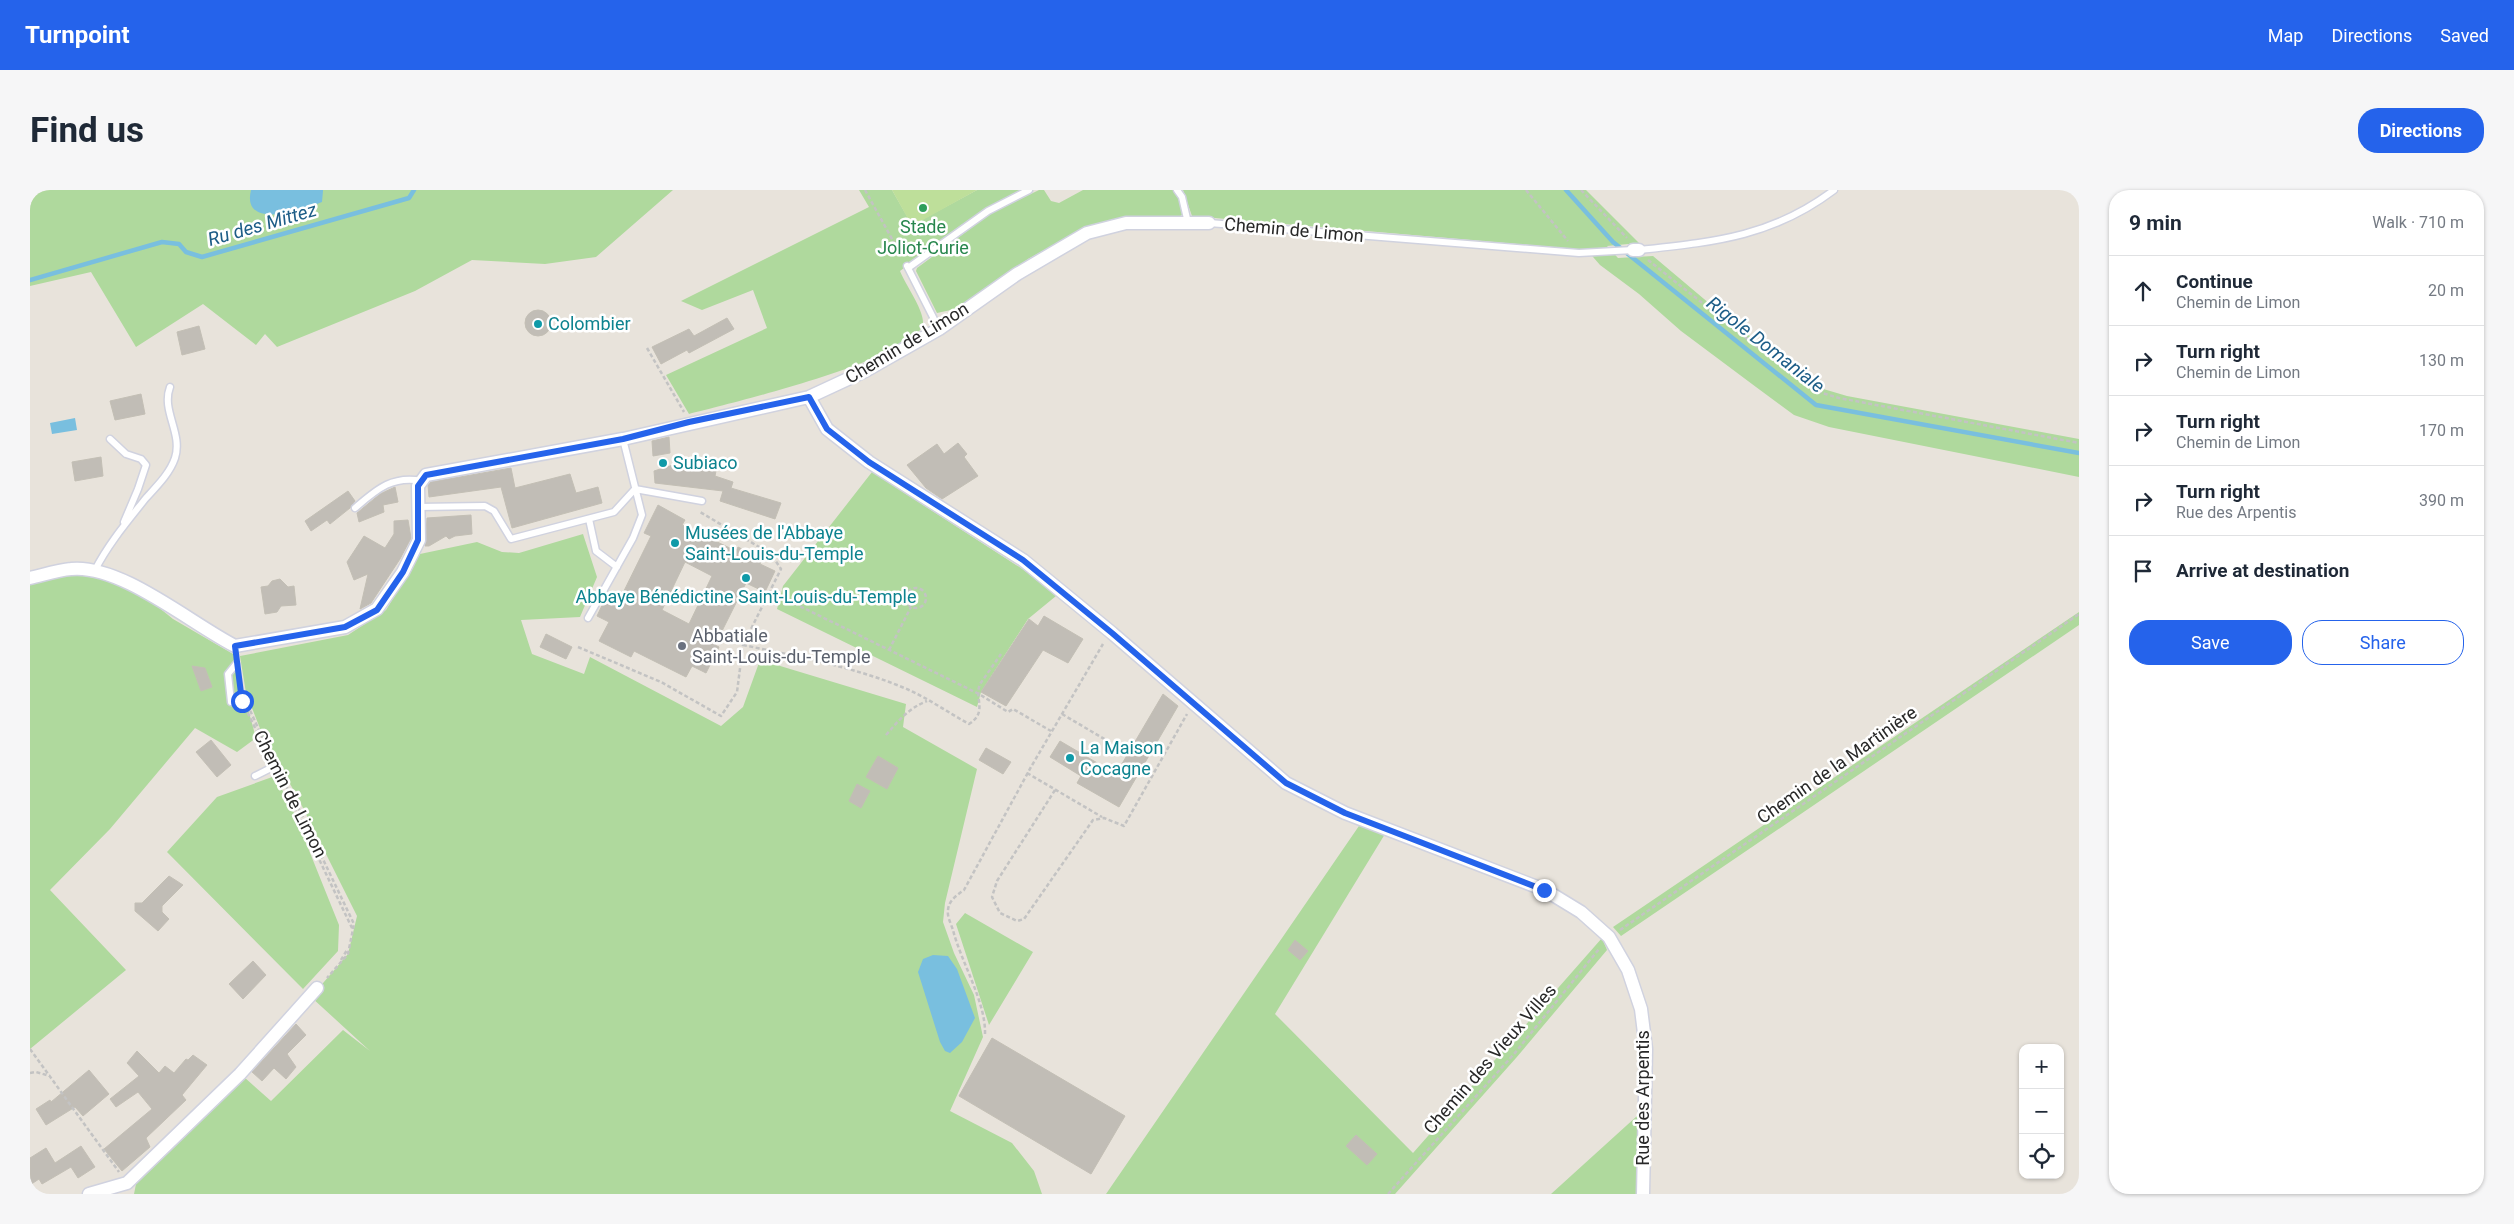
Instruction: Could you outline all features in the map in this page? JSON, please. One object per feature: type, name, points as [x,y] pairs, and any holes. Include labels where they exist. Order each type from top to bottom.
[{"type":"street","name":"Chemin de Limon","points":[[422,481],[426,475],[623,439],[689,422],[809,397],[865,371],[939,328],[1017,274],[1087,233],[1126,223],[1209,223]]},
{"type":"street","name":"Rue des Arpentis","points":[[809,397],[827,429],[869,462],[1023,560],[1112,633],[1286,783],[1345,813],[1544,890],[1581,912],[1609,938],[1628,970],[1641,1009],[1646,1049],[1643,1194]]},
{"type":"street","points":[[30,578],[71,568],[95,570],[126,581],[235,646],[345,627],[377,610],[403,572],[418,540],[418,486],[422,481]]},
{"type":"street","points":[[89,1194],[126,1189],[240,1074],[318,988]]},
{"type":"lane","points":[[939,328],[907,267],[988,211],[1029,190]]},
{"type":"lane","points":[[1177,190],[1182,196],[1188,223]]},
{"type":"lane","name":"Chemin de Limon","points":[[1209,223],[1579,253],[1610,252],[1706,243],[1746,235],[1802,212],[1834,190]]},
{"type":"lane","points":[[95,570],[105,550],[166,475],[176,456],[174,429],[166,401],[170,387]]},
{"type":"lane","points":[[110,439],[126,454],[141,459],[146,466],[120,530]]},
{"type":"lane","points":[[588,618],[633,538],[642,515],[623,439]]},
{"type":"lane","points":[[356,508],[382,486],[407,478],[422,481]]},
{"type":"lane","points":[[636,489],[702,501]]},
{"type":"lane","points":[[418,507],[486,506],[494,511],[511,539],[614,512],[636,489]]},
{"type":"lane","points":[[589,519],[596,551],[617,567]]},
{"type":"lane","points":[[231,702],[228,674],[236,664]]},
{"type":"lane","points":[[255,776],[275,766]]},
{"type":"path","points":[[865,190],[907,267]]},
{"type":"path","points":[[1526,190],[1579,253]]},
{"type":"path","points":[[1581,190],[1636,250],[1778,363],[1822,393],[1934,417],[2079,442]]},
{"type":"path","points":[[647,348],[689,422]]},
{"type":"path","points":[[578,647],[661,682],[721,716],[737,692],[743,645],[781,569],[771,554],[699,512],[702,501]]},
{"type":"path","points":[[914,588],[923,590],[927,599],[925,603],[919,608],[911,607],[907,604],[906,594],[914,588]]},
{"type":"path","points":[[771,592],[979,694],[1008,712],[1013,709],[1051,732]]},
{"type":"path","points":[[888,650],[911,607]]},
{"type":"path","name":"Chemin de la Martinière","points":[[1609,938],[2079,614]]},
{"type":"path","points":[[985,1034],[977,996],[959,954],[948,911],[952,899],[964,890],[1027,773],[1103,644],[1112,633]]},
{"type":"path","points":[[743,645],[809,659],[894,684],[969,724],[974,721],[980,708],[980,684],[1001,654]]},
{"type":"path","name":"Chemin de Limon","points":[[240,688],[275,766],[297,805],[354,924],[348,954],[318,988]]},
{"type":"path","points":[[886,735],[903,715],[915,706],[927,701]]},
{"type":"path","points":[[1027,773],[1104,818],[1124,826],[1183,719],[1194,705]]},
{"type":"path","points":[[1062,713],[1123,750]]},
{"type":"path","points":[[1055,790],[997,881],[992,897],[1000,913],[1017,921],[1024,919],[1093,820],[1104,818]]},
{"type":"path","name":"Chemin des Vieux Villes","points":[[1388,1194],[1514,1054],[1609,938]]},
{"type":"path","points":[[30,1049],[126,1189]]},
{"type":"path","points":[[30,1074],[36,1072],[50,1076]]},
{"type":"green space","points":[[30,190],[673,190],[596,257],[545,264],[472,260],[415,291],[277,347],[265,334],[256,345],[203,304],[136,347],[91,272],[30,286]]},
{"type":"green space","points":[[859,190],[892,190],[912,225],[977,190],[1024,190],[961,225],[900,271],[923,318],[923,323],[914,337],[890,351],[857,365],[778,390],[689,414],[666,375],[767,328],[753,290],[702,310],[681,301],[869,207]]},
{"type":"green space","name":"Stade Joliot-Curie","points":[[892,190],[977,190],[912,226]]},
{"type":"green space","points":[[1039,190],[1044,190],[1051,201],[1059,203],[1083,190],[1182,190],[1186,212],[1179,217],[1125,219],[1072,235],[1028,259],[960,308],[937,313],[916,271],[917,268],[990,214]]},
{"type":"green space","points":[[1183,190],[1586,190],[1639,243],[1607,246],[1618,258],[1653,256],[1723,315],[1820,388],[1847,396],[2079,439],[2079,477],[1829,427],[1794,415],[1681,331],[1639,294],[1600,265],[1587,250],[1192,216]]},
{"type":"green space","points":[[872,472],[1024,570],[1056,596],[1028,619],[981,692],[977,707],[777,609],[783,586]]},
{"type":"green space","points":[[583,534],[597,577],[580,617],[521,620],[532,654],[584,674],[590,657],[721,726],[743,707],[760,660],[906,704],[903,727],[977,769],[945,903],[943,922],[954,953],[974,995],[983,1037],[950,1111],[1012,1143],[1034,1171],[1042,1194],[134,1194],[136,1184],[244,1077],[271,1101],[343,1030],[370,1051],[311,997],[348,954],[357,916],[298,798],[263,736],[246,693],[240,656],[348,635],[386,610],[420,554],[477,542],[502,552],[519,553]]},
{"type":"green space","points":[[71,569],[126,581],[173,619],[233,654],[256,738],[237,752],[195,728],[110,829],[50,890],[126,970],[30,1049],[30,578]]},
{"type":"green space","points":[[2079,612],[2079,625],[1621,936],[1613,927]]},
{"type":"green space","points":[[275,776],[294,813],[339,925],[338,951],[303,989],[167,852],[217,797]]},
{"type":"green space","points":[[1361,823],[1385,834],[1275,1014],[1413,1153],[1602,938],[1607,950],[1516,1058],[1395,1194],[1106,1194]]},
{"type":"green space","points":[[965,913],[1033,952],[989,1025],[956,924]]},
{"type":"green space","points":[[1637,1116],[1637,1194],[1551,1194]]},
{"type":"water","points":[[251,190],[323,190],[322,202],[289,213],[264,214],[255,210],[250,203]]},
{"type":"water","points":[[75,418],[77,430],[52,434],[50,423]]},
{"type":"water","points":[[933,955],[948,956],[957,969],[975,1018],[962,1042],[950,1053],[945,1051],[940,1042],[918,972],[923,959]]},
{"type":"building","name":"Colombier","points":[[538,310],[547,314],[551,323],[547,332],[538,336],[529,332],[525,323],[529,314]]},
{"type":"building","points":[[727,318],[734,329],[689,353],[687,350],[661,364],[652,347],[689,329],[694,336]]},
{"type":"building","points":[[199,326],[205,349],[182,355],[177,332]]},
{"type":"building","points":[[141,394],[145,414],[115,420],[110,401]]},
{"type":"building","points":[[669,437],[670,453],[653,456],[652,441]]},
{"type":"building","points":[[958,443],[967,454],[964,457],[978,476],[942,499],[926,488],[907,465],[937,444],[944,454]]},
{"type":"building","points":[[101,457],[103,476],[75,481],[72,462]]},
{"type":"building","points":[[673,465],[716,471],[715,476],[733,482],[731,488],[781,503],[775,519],[720,501],[723,491],[655,483],[654,471]]},
{"type":"building","points":[[511,468],[515,488],[570,474],[576,493],[598,487],[602,503],[512,528],[501,487],[429,497],[428,485],[431,482]]},
{"type":"building","points":[[395,487],[398,502],[383,505],[384,512],[359,522],[357,513],[380,494]]},
{"type":"building","points":[[348,491],[355,501],[350,508],[330,524],[327,520],[311,531],[305,521]]},
{"type":"building","name":"Abbaye Bénédictine Saint-Louis-du-Temple","points":[[658,505],[685,520],[682,525],[736,551],[738,547],[762,559],[760,564],[775,571],[765,592],[746,583],[715,645],[719,647],[706,673],[692,666],[686,677],[634,651],[631,657],[599,641],[609,622],[597,616],[607,595],[619,601],[651,536],[644,533]],"holes":[[[685,562],[712,576],[689,624],[662,610]]]},
{"type":"building","points":[[471,515],[472,534],[455,536],[449,539],[446,536],[429,546],[425,546],[427,518]]},
{"type":"building","points":[[408,520],[411,538],[400,559],[371,603],[360,609],[368,574],[354,580],[347,562],[364,536],[385,548],[394,534],[394,521]]},
{"type":"building","points":[[280,579],[288,587],[294,586],[296,605],[281,606],[277,612],[265,614],[261,587],[268,586],[272,581]]},
{"type":"building","points":[[1044,616],[1083,639],[1068,663],[1043,650],[1006,706],[981,692],[1029,619],[1038,626]]},
{"type":"building","points":[[546,634],[572,647],[566,659],[540,647]]},
{"type":"building","points":[[192,666],[205,668],[212,687],[201,691]]},
{"type":"building","points":[[1163,694],[1178,706],[1119,807],[1077,783],[1081,776],[1050,757],[1060,741],[1116,774]]},
{"type":"building","points":[[211,740],[231,765],[217,777],[196,752]]},
{"type":"building","points":[[986,748],[1011,762],[1003,774],[979,760]]},
{"type":"building","points":[[878,756],[898,768],[887,789],[866,777]]},
{"type":"building","points":[[857,784],[870,791],[861,808],[849,801]]},
{"type":"building","points":[[169,876],[183,885],[162,906],[162,912],[169,919],[158,931],[135,911],[135,903],[142,903]]},
{"type":"building","points":[[1295,940],[1308,951],[1300,960],[1288,950]]},
{"type":"building","points":[[253,961],[266,975],[243,999],[229,984]]},
{"type":"building","points":[[296,1024],[306,1035],[287,1054],[296,1067],[286,1079],[274,1068],[262,1081],[252,1072]]},
{"type":"building","points":[[992,1038],[1125,1116],[1091,1174],[959,1096]]},
{"type":"building","points":[[137,1051],[159,1073],[165,1066],[174,1073],[186,1059],[188,1060],[193,1055],[207,1065],[182,1095],[186,1100],[146,1138],[150,1147],[122,1171],[104,1149],[152,1109],[138,1092],[116,1107],[110,1099],[139,1076],[127,1063]]},
{"type":"building","points":[[89,1070],[109,1094],[83,1116],[75,1107],[46,1125],[36,1109],[50,1100],[51,1102]]},
{"type":"building","points":[[1356,1135],[1377,1154],[1367,1165],[1346,1146]]},
{"type":"building","points":[[81,1146],[95,1167],[78,1178],[71,1167],[42,1184],[39,1179],[30,1185],[30,1158],[46,1148],[55,1163]]},
{"type":"waterway","name":"Ru des Mittez","points":[[30,280],[162,242],[179,244],[186,252],[202,257],[409,198],[414,190]]},
{"type":"waterway","name":"Rigole Domaniale","points":[[1566,190],[1613,242],[1816,405],[2079,453]]},
{"type":"place","name":"Stade Joliot-Curie","points":[[923,208]]},
{"type":"place","name":"Colombier","points":[[538,324]]},
{"type":"place","name":"Subiaco","points":[[663,463]]},
{"type":"place","name":"Musées de l'Abbaye Saint-Louis-du-Temple","points":[[675,543]]},
{"type":"place","name":"Abbaye Bénédictine Saint-Louis-du-Temple","points":[[746,578]]},
{"type":"place","name":"Abbatiale Saint-Louis-du-Temple","points":[[682,646]]},
{"type":"place","name":"La Maison Cocagne","points":[[1070,758]]},
{"type":"route","points":[[242,701],[235,646],[345,627],[377,610],[403,572],[418,540],[418,486],[426,475],[623,439],[689,422],[809,397],[827,429],[869,462],[1023,560],[1112,633],[1286,783],[1345,813],[1544,890]]}]
